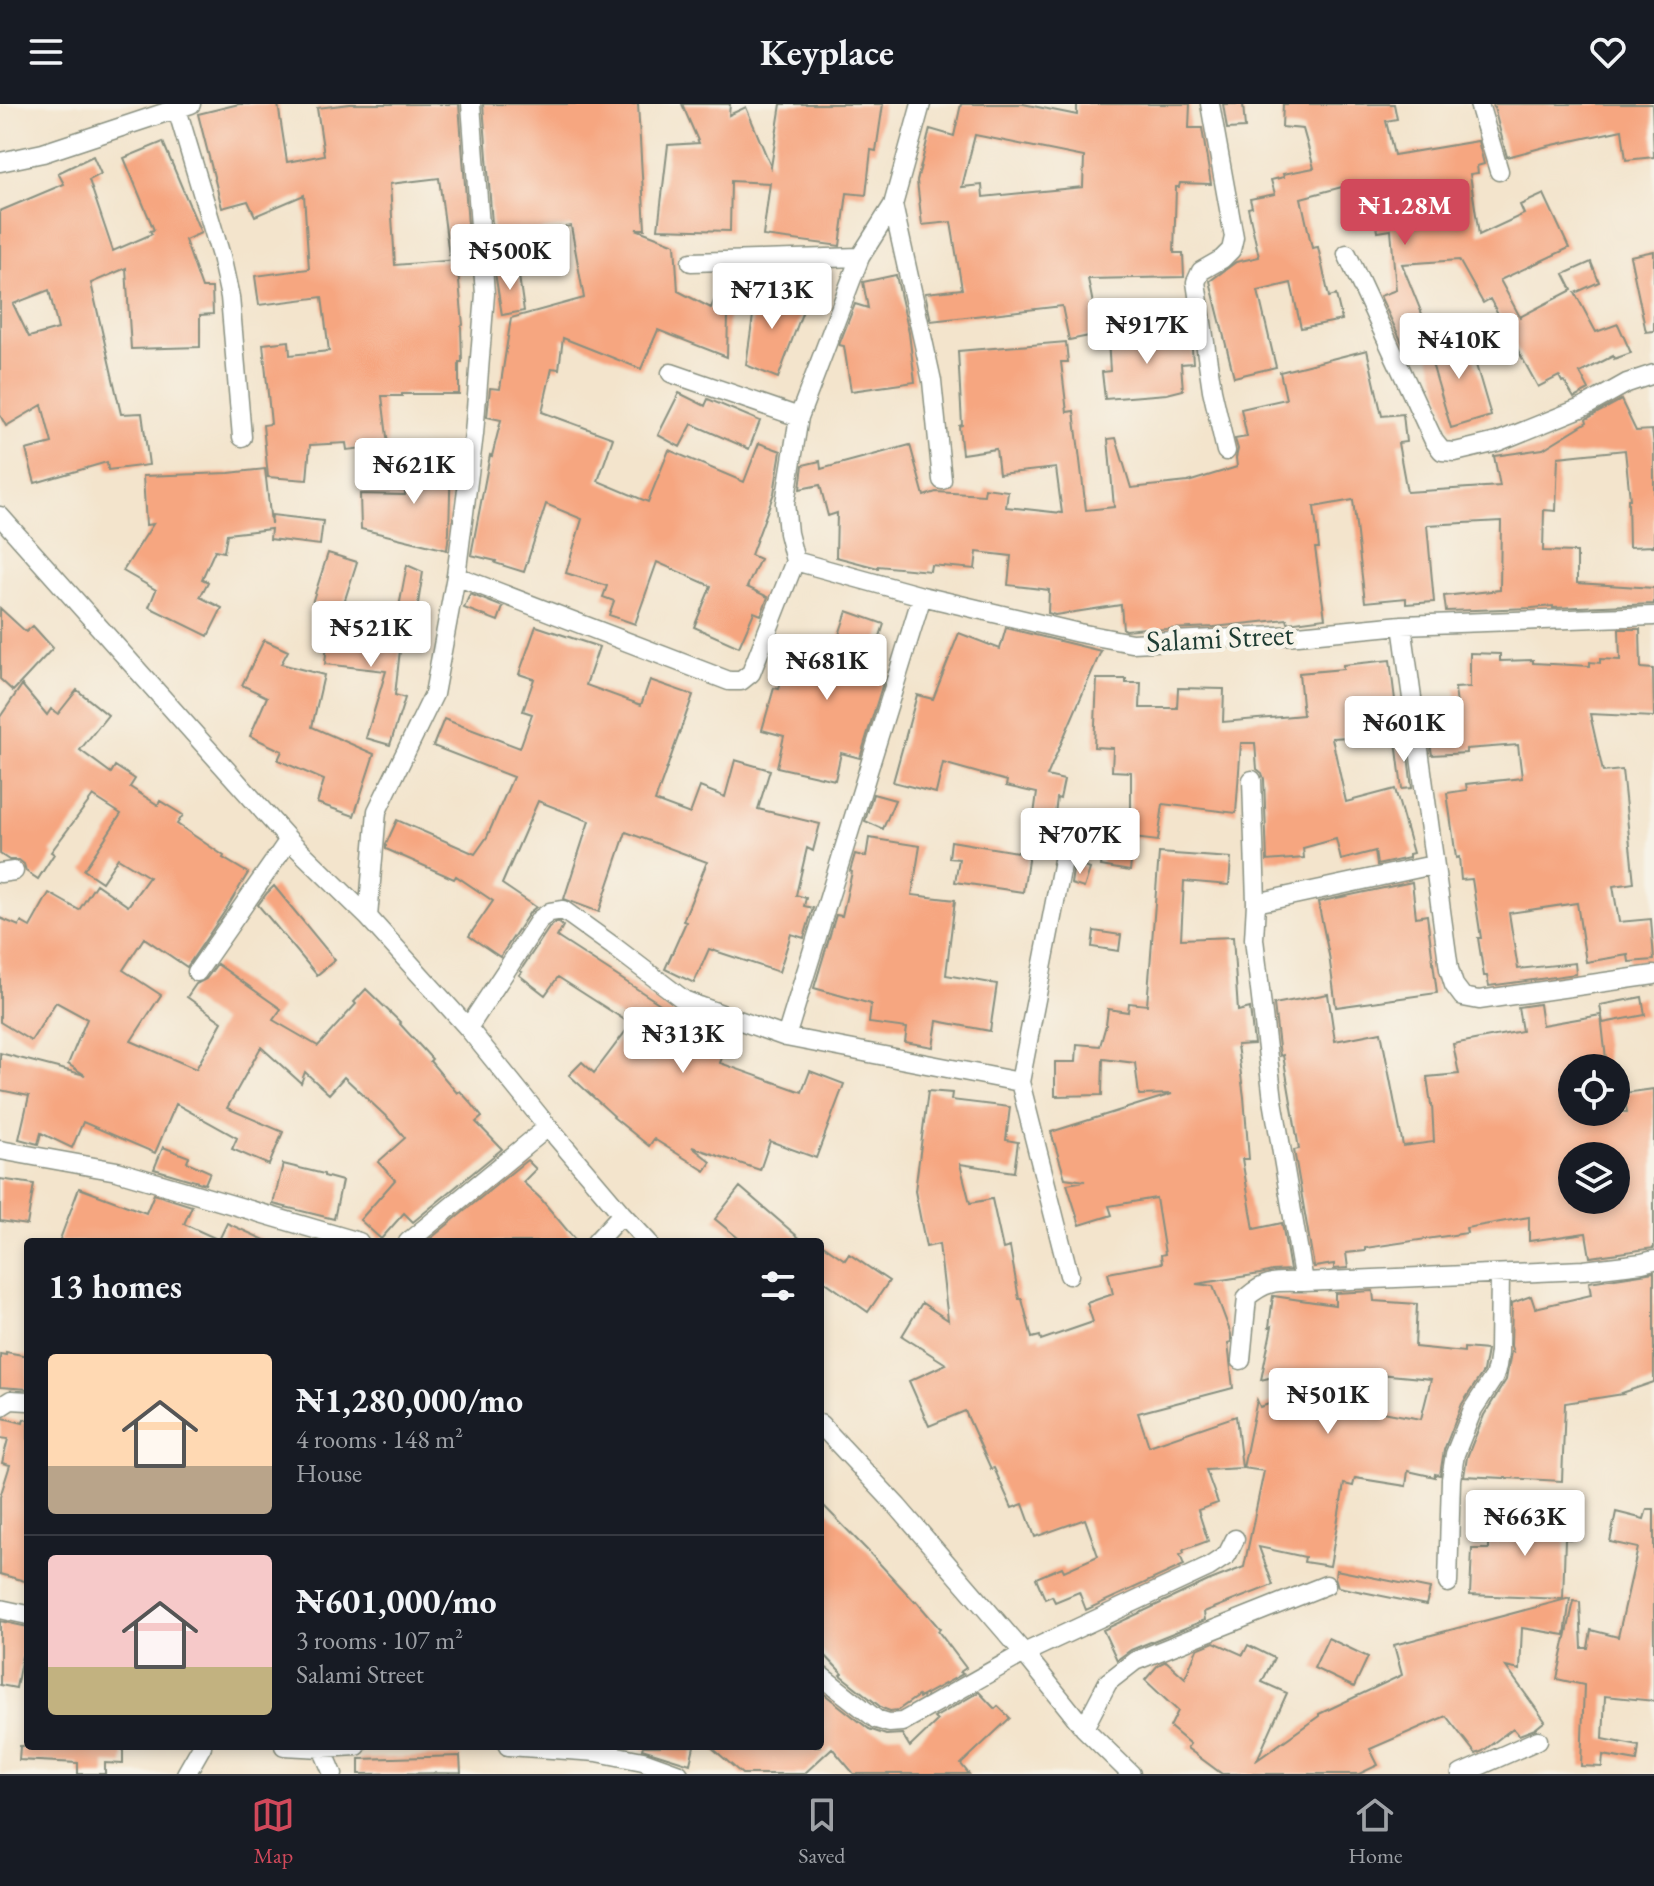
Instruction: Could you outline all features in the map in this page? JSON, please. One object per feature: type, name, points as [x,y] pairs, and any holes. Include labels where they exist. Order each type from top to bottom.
[{"type":"street","points":[[368,917],[377,811],[434,694],[456,576],[474,434],[485,294],[471,104]]},
{"type":"street","points":[[456,576],[729,681],[741,681],[751,673],[795,561],[785,503],[799,417],[860,257],[893,205],[921,104]]},
{"type":"street","points":[[1210,104],[1234,237],[1231,250],[1201,271],[1196,282],[1212,390],[1226,451]]},
{"type":"street","points":[[1479,104],[1499,171]]},
{"type":"street","points":[[0,162],[43,153],[184,106],[230,297],[242,437]]},
{"type":"street","points":[[893,205],[932,381],[942,480]]},
{"type":"street","points":[[1347,254],[1434,441],[1442,451],[1455,452],[1497,442],[1586,406],[1627,383],[1654,374]]},
{"type":"street","points":[[691,262],[860,257]]},
{"type":"street","points":[[671,373],[799,417]]},
{"type":"street","points":[[0,516],[289,840],[368,917],[468,1028],[644,1238]]},
{"type":"street","name":"Salami Street","points":[[795,561],[922,596],[1132,643],[1298,635],[1402,625],[1654,616]]},
{"type":"street","points":[[786,1037],[922,596]]},
{"type":"street","points":[[1402,625],[1433,865],[1454,985],[1463,997],[1479,1000],[1654,975]]},
{"type":"street","points":[[1252,780],[1256,903],[1254,939],[1273,1100],[1304,1282]]},
{"type":"street","points":[[1069,1275],[1020,1082],[1071,819]]},
{"type":"street","points":[[197,972],[289,840]]},
{"type":"street","points":[[1256,903],[1433,865]]},
{"type":"street","points":[[468,1028],[540,919],[550,912],[563,910],[684,1000],[786,1037],[1020,1082]]},
{"type":"street","points":[[413,1238],[548,1127]]},
{"type":"street","points":[[0,1150],[117,1171],[345,1238]]},
{"type":"street","points":[[600,1238],[622,1214]]},
{"type":"street","points":[[1241,1360],[1247,1297],[1269,1282],[1584,1270],[1654,1260]]},
{"type":"street","points":[[1448,1583],[1451,1479],[1455,1454],[1473,1409],[1494,1377],[1497,1366],[1500,1274]]},
{"type":"street","points":[[0,1407],[11,1400],[24,1401]]},
{"type":"street","points":[[824,1428],[898,1507],[1084,1728],[1131,1774]]},
{"type":"street","points":[[824,1678],[876,1719],[889,1723],[902,1722],[1024,1653],[1209,1567],[1227,1555],[1235,1539]]},
{"type":"street","points":[[1084,1728],[1108,1682],[1135,1661],[1326,1585]]},
{"type":"street","points":[[0,1609],[24,1614]]},
{"type":"street","points":[[1461,1774],[1538,1740]]},
{"type":"street","points":[[186,1774],[200,1750]]},
{"type":"street","points":[[323,1750],[333,1774]]},
{"type":"street","points":[[567,1750],[643,1761],[679,1774]]},
{"type":"building","points":[[239,104],[278,104],[287,162],[324,155],[317,108],[350,104],[459,104],[470,252],[449,255],[439,178],[390,184],[395,265],[457,260],[463,325],[459,394],[382,396],[388,445],[347,450],[346,443],[310,445],[307,480],[268,477],[263,425],[271,424],[263,344],[289,341],[290,355],[329,351],[322,297],[259,305],[255,276],[309,269],[304,195],[255,216],[248,201],[222,208],[198,114]]},
{"type":"building","points":[[483,104],[638,104],[645,229],[636,229],[675,244],[678,291],[711,308],[725,273],[729,273],[727,357],[658,330],[641,369],[563,338],[559,369],[552,368],[542,412],[613,438],[598,481],[648,502],[669,450],[744,482],[759,443],[781,451],[774,493],[751,555],[760,559],[747,587],[768,597],[761,615],[754,612],[739,647],[694,627],[711,586],[657,562],[635,624],[609,615],[614,601],[603,597],[607,586],[566,573],[582,519],[546,504],[524,572],[471,555],[490,455],[501,420],[487,417],[490,388],[500,389],[511,318],[584,298],[571,226],[493,237]]},
{"type":"building","points":[[682,104],[730,104],[729,115],[746,107],[771,167],[781,104],[883,104],[876,151],[871,150],[866,195],[847,193],[840,246],[763,236],[770,183],[731,181],[730,231],[658,229],[668,145],[699,143]]},
{"type":"building","points":[[961,104],[1023,104],[1077,115],[1077,104],[1190,104],[1189,128],[1202,128],[1211,184],[1180,183],[1176,187],[1174,253],[1183,253],[1184,277],[1088,279],[1099,334],[1069,340],[1062,306],[931,321],[925,293],[962,289],[951,222],[922,225],[917,181],[930,129],[954,136]],"holes":[[[975,135],[1084,157],[1083,187],[983,197],[982,185],[962,187]]]},
{"type":"building","points":[[1223,104],[1243,104],[1245,128],[1227,129]]},
{"type":"building","points":[[1283,104],[1394,104],[1397,119],[1386,121],[1394,155],[1478,141],[1484,164],[1477,166],[1478,173],[1470,174],[1479,235],[1524,214],[1520,205],[1544,194],[1569,248],[1500,280],[1520,317],[1572,290],[1564,274],[1591,262],[1599,282],[1575,293],[1596,332],[1618,324],[1631,353],[1614,359],[1613,356],[1580,373],[1589,390],[1574,398],[1559,376],[1538,387],[1490,299],[1483,303],[1459,260],[1402,264],[1432,339],[1405,349],[1380,296],[1396,290],[1391,230],[1378,232],[1371,186],[1365,187],[1364,181],[1301,198],[1312,248],[1318,247],[1329,297],[1336,295],[1342,320],[1301,328],[1291,283],[1258,291],[1276,367],[1234,377],[1210,281],[1236,262],[1259,257],[1248,208],[1252,207],[1250,199],[1275,194],[1271,180],[1284,177],[1283,174],[1314,168],[1303,129],[1282,127]]},
{"type":"building","points":[[1493,104],[1652,104],[1654,157],[1626,160],[1622,130],[1507,157]]},
{"type":"building","points":[[163,142],[201,233],[185,240],[202,288],[212,288],[213,314],[200,315],[200,347],[131,349],[126,268],[91,283],[121,414],[142,413],[149,465],[108,470],[107,462],[35,483],[26,450],[52,443],[42,405],[6,426],[0,415],[0,211],[64,184],[58,173],[93,156],[101,174],[89,180],[113,251],[152,234],[150,231],[154,230],[124,158]],"holes":[[[49,290],[58,329],[29,337],[13,304]]]},
{"type":"building","points":[[1654,251],[1654,331],[1646,332],[1630,256]]},
{"type":"building","points":[[518,269],[524,311],[502,315],[495,273]]},
{"type":"building","points":[[896,275],[909,333],[915,382],[851,391],[844,346],[839,345],[855,304],[868,308],[863,282]]},
{"type":"building","points":[[757,287],[805,305],[778,378],[746,365]]},
{"type":"building","points":[[1191,334],[1193,363],[1181,364],[1183,390],[1105,399],[1102,372],[1110,371],[1108,339]]},
{"type":"building","points":[[1456,337],[1458,345],[1469,341],[1491,416],[1451,428],[1426,343]]},
{"type":"building","points":[[1066,342],[1068,362],[1061,362],[1067,412],[1074,411],[1086,510],[1114,507],[1108,439],[1116,438],[1131,488],[1188,482],[1237,467],[1235,439],[1247,437],[1241,409],[1286,399],[1280,372],[1367,350],[1382,416],[1403,414],[1406,442],[1398,443],[1407,492],[1500,486],[1494,456],[1543,449],[1587,422],[1586,419],[1621,400],[1636,431],[1652,430],[1654,546],[1629,547],[1630,499],[1625,450],[1558,457],[1556,511],[1544,510],[1543,551],[1577,552],[1577,583],[1654,588],[1654,604],[1446,611],[1444,596],[1500,590],[1501,521],[1427,525],[1434,602],[1406,604],[1406,598],[1365,602],[1353,500],[1314,507],[1319,548],[1315,548],[1325,618],[1288,623],[1287,619],[1214,627],[1125,630],[1121,605],[1055,615],[1048,613],[1049,590],[1008,585],[1011,556],[977,552],[975,569],[931,565],[930,571],[878,568],[836,557],[837,513],[828,516],[820,485],[800,489],[803,465],[820,461],[821,469],[910,445],[924,496],[936,492],[984,495],[985,488],[1008,491],[1006,507],[1062,513],[1056,468],[999,474],[996,449],[962,454],[958,351]]},
{"type":"building","points":[[679,393],[705,406],[708,399],[760,421],[749,449],[692,424],[680,447],[658,435]]},
{"type":"building","points":[[406,458],[451,459],[447,550],[361,529],[360,494],[405,495]]},
{"type":"building","points":[[265,469],[271,524],[272,515],[323,521],[320,545],[270,539],[271,529],[227,534],[224,552],[215,550],[202,579],[208,582],[200,597],[222,608],[208,636],[149,607],[156,590],[123,571],[153,524],[146,525],[143,476]]},
{"type":"building","points":[[328,553],[357,562],[341,612],[312,603]]},
{"type":"building","points":[[407,565],[423,572],[417,610],[399,607]]},
{"type":"building","points":[[470,594],[503,607],[498,621],[464,608]]},
{"type":"building","points":[[0,608],[26,632],[33,626],[53,648],[13,691],[0,679]]},
{"type":"building","points":[[847,611],[884,624],[866,680],[883,683],[860,758],[841,753],[835,780],[777,767],[784,736],[762,730],[774,688],[779,689],[792,649],[830,662]]},
{"type":"building","points":[[329,623],[402,632],[395,695],[405,698],[390,745],[366,738],[386,671],[325,664]]},
{"type":"building","points":[[536,626],[599,647],[586,685],[641,705],[650,680],[693,695],[655,801],[690,814],[700,787],[725,797],[735,760],[770,770],[758,809],[820,824],[813,851],[807,848],[796,895],[806,898],[804,906],[813,908],[804,938],[791,934],[779,972],[709,949],[694,983],[665,969],[707,862],[626,832],[599,912],[564,899],[589,821],[538,801],[502,884],[536,907],[500,957],[469,936],[493,901],[456,876],[454,879],[386,849],[397,820],[475,854],[487,837],[513,777],[433,746],[444,719],[520,748],[532,714],[523,711],[534,679],[519,674]]},
{"type":"building","points":[[1006,628],[1101,651],[1047,776],[1064,780],[1060,799],[1057,798],[1051,846],[1030,843],[1037,793],[1006,786],[1007,781],[943,763],[936,793],[893,782],[917,695],[933,699],[959,633],[1000,649]]},
{"type":"building","points":[[1619,629],[1640,629],[1641,668],[1653,669],[1654,717],[1590,714],[1603,772],[1622,770],[1634,883],[1613,886],[1619,922],[1651,919],[1654,960],[1629,962],[1628,955],[1586,962],[1577,903],[1509,913],[1518,969],[1575,963],[1576,974],[1489,986],[1487,976],[1484,976],[1472,879],[1461,880],[1447,793],[1467,790],[1466,784],[1522,778],[1518,745],[1432,755],[1429,737],[1442,735],[1442,725],[1459,724],[1455,688],[1470,687],[1470,653],[1500,654],[1500,661],[1533,660],[1533,663],[1590,666],[1590,662],[1600,663],[1600,659],[1620,660]]},
{"type":"building","points":[[264,640],[288,651],[281,664],[324,675],[312,727],[374,754],[354,816],[317,803],[324,780],[278,760],[282,751],[250,736],[267,697],[242,685]]},
{"type":"building","points":[[1390,660],[1398,724],[1348,730],[1349,737],[1332,738],[1346,802],[1395,789],[1413,853],[1409,854],[1409,858],[1377,865],[1375,851],[1341,860],[1336,839],[1303,848],[1304,858],[1267,861],[1264,779],[1257,769],[1255,743],[1241,743],[1236,813],[1163,804],[1158,841],[1134,838],[1130,871],[1101,866],[1107,821],[1131,824],[1131,772],[1112,771],[1113,748],[1094,747],[1097,679],[1126,679],[1126,683],[1141,683],[1140,708],[1177,708],[1178,688],[1224,689],[1223,722],[1303,715],[1299,673]]},
{"type":"building","points":[[22,685],[47,715],[51,709],[58,714],[77,690],[108,715],[80,750],[111,773],[115,766],[135,779],[130,787],[158,805],[160,801],[183,815],[177,824],[248,873],[187,967],[144,938],[123,970],[161,995],[131,1041],[196,1069],[222,1022],[187,997],[217,964],[281,1009],[273,1020],[318,1046],[366,989],[401,1023],[457,1093],[460,1091],[471,1103],[482,1117],[476,1122],[502,1149],[413,1222],[404,1213],[380,1238],[360,1220],[395,1180],[378,1162],[405,1138],[344,1077],[329,1094],[305,1072],[301,1083],[261,1047],[227,1108],[283,1132],[269,1165],[232,1149],[237,1138],[176,1104],[155,1153],[83,1122],[72,1148],[41,1133],[38,1144],[19,1139],[29,1096],[0,1090],[0,1053],[85,1075],[68,1064],[87,1019],[56,1002],[31,1041],[0,1022],[0,918],[30,927],[49,893],[79,910],[96,884],[128,906],[149,877],[118,858],[102,882],[84,870],[121,814],[93,796],[51,852],[54,854],[38,879],[26,871],[19,860],[9,860],[0,854],[0,717]]},
{"type":"building","points":[[1406,740],[1412,788],[1402,789],[1396,741]]},
{"type":"building","points":[[873,794],[895,800],[883,829],[865,821]]},
{"type":"building","points":[[869,838],[920,846],[912,895],[955,900],[946,975],[997,984],[990,1031],[937,1021],[933,1047],[905,1042],[907,1028],[869,1023],[871,1004],[814,988],[836,915],[842,916],[855,854],[866,857]]},
{"type":"building","points":[[951,841],[1029,854],[1023,892],[955,882],[959,859],[949,858]]},
{"type":"building","points":[[1159,853],[1231,858],[1229,885],[1184,881],[1181,939],[1233,937],[1238,1011],[1250,1008],[1254,1044],[1237,1045],[1249,1159],[1242,1159],[1254,1229],[1282,1223],[1290,1270],[1196,1284],[1213,1286],[1231,1334],[1231,1342],[1228,1343],[1233,1388],[1138,1413],[1149,1446],[1236,1416],[1242,1468],[1206,1470],[1218,1503],[1198,1510],[1208,1541],[1183,1550],[1184,1553],[1180,1555],[1184,1565],[1086,1610],[1079,1592],[1055,1602],[1052,1596],[1045,1599],[1036,1578],[1062,1567],[1064,1571],[1098,1556],[1085,1519],[1035,1537],[1023,1504],[1012,1508],[965,1411],[929,1426],[909,1381],[946,1364],[902,1336],[922,1303],[948,1320],[939,1244],[926,1247],[915,1191],[928,1091],[952,1093],[951,1100],[1010,1107],[1006,1140],[1018,1142],[1014,1172],[960,1164],[970,1203],[992,1199],[1003,1249],[1010,1247],[1019,1299],[1022,1299],[1032,1338],[1040,1336],[1041,1340],[1093,1322],[1087,1303],[1113,1294],[1108,1273],[1162,1263],[1161,1255],[1165,1254],[1156,1198],[1109,1206],[1112,1215],[1080,1225],[1067,1184],[1085,1181],[1065,1178],[1051,1132],[1172,1094],[1139,1095],[1135,1063],[1103,1059],[1102,1095],[1055,1096],[1055,1062],[1076,1062],[1077,1044],[1100,1046],[1108,1009],[1128,1012],[1129,1003],[1147,1005]]},
{"type":"building","points":[[1074,864],[1090,869],[1084,888],[1071,884]]},
{"type":"building","points":[[1412,882],[1416,917],[1427,915],[1437,993],[1336,1007],[1318,902]]},
{"type":"building","points":[[274,886],[335,960],[317,975],[258,905]]},
{"type":"building","points":[[555,923],[563,926],[557,937],[674,1013],[665,1026],[701,1051],[711,1023],[732,1030],[720,1063],[802,1092],[810,1071],[844,1084],[816,1158],[770,1141],[760,1170],[692,1147],[711,1162],[705,1171],[654,1139],[649,1146],[613,1117],[569,1075],[582,1062],[594,1073],[631,1024],[558,977],[545,995],[519,975]]},
{"type":"building","points":[[1094,931],[1121,935],[1119,951],[1092,947]]},
{"type":"building","points":[[1328,994],[1335,1041],[1381,1032],[1403,1146],[1434,1142],[1427,1077],[1459,1074],[1453,1044],[1522,1031],[1518,1007],[1539,1004],[1542,1025],[1601,1015],[1605,1054],[1558,1054],[1558,1126],[1630,1126],[1630,1092],[1654,1089],[1654,1248],[1590,1257],[1586,1233],[1529,1241],[1529,1217],[1466,1228],[1467,1233],[1346,1253],[1348,1268],[1334,1269],[1334,1264],[1314,1267],[1294,1150],[1299,1149],[1283,1055],[1280,1056],[1274,1004]]},
{"type":"building","points":[[1642,997],[1645,1015],[1603,1023],[1600,1005]]},
{"type":"building","points":[[163,1147],[189,1157],[187,1162],[210,1172],[205,1184],[154,1169]]},
{"type":"building","points":[[527,1160],[536,1169],[523,1182],[574,1238],[431,1238]]},
{"type":"building","points":[[283,1164],[342,1181],[334,1219],[273,1204]]},
{"type":"building","points":[[0,1179],[34,1184],[27,1225],[0,1221]]},
{"type":"building","points":[[740,1187],[799,1238],[738,1238],[715,1219]]},
{"type":"building","points":[[79,1188],[146,1213],[154,1194],[192,1206],[184,1224],[215,1238],[60,1238]]},
{"type":"building","points":[[227,1223],[260,1238],[220,1238]]},
{"type":"building","points":[[824,1246],[845,1260],[849,1254],[889,1281],[868,1312],[824,1281]]},
{"type":"building","points":[[1654,1272],[1654,1382],[1623,1394],[1565,1403],[1562,1481],[1464,1476],[1467,1457],[1484,1415],[1506,1380],[1513,1352],[1512,1303],[1531,1296],[1535,1308],[1591,1295],[1589,1282]]},
{"type":"building","points":[[1373,1291],[1374,1301],[1417,1304],[1415,1347],[1464,1352],[1464,1348],[1487,1350],[1483,1372],[1462,1404],[1444,1450],[1440,1475],[1435,1474],[1435,1477],[1408,1471],[1406,1486],[1355,1478],[1353,1486],[1344,1484],[1330,1566],[1304,1562],[1305,1557],[1259,1547],[1273,1585],[1204,1612],[1205,1620],[1131,1650],[1117,1660],[1103,1630],[1244,1567],[1264,1471],[1243,1468],[1257,1400],[1260,1407],[1284,1399],[1277,1376],[1261,1380],[1272,1326],[1269,1327],[1273,1296],[1335,1305],[1335,1293]],"holes":[[[1358,1372],[1431,1379],[1421,1419],[1350,1406]]]},
{"type":"building","points":[[6,1352],[24,1355],[24,1389],[0,1387],[0,1354],[6,1355]]},
{"type":"building","points":[[0,1419],[23,1423],[24,1419],[24,1581],[0,1574],[0,1497],[10,1465],[2,1463],[8,1439],[0,1438]]},
{"type":"building","points":[[824,1506],[916,1601],[940,1629],[938,1631],[966,1668],[960,1672],[963,1674],[918,1696],[898,1710],[890,1711],[840,1675],[842,1673],[824,1654]]},
{"type":"building","points":[[1647,1509],[1654,1509],[1654,1701],[1605,1696],[1603,1739],[1639,1746],[1637,1761],[1603,1755],[1602,1767],[1581,1766],[1584,1685],[1557,1679],[1574,1601],[1580,1602],[1582,1648],[1588,1648],[1591,1630],[1618,1637],[1638,1548],[1610,1542],[1616,1512],[1644,1519]]},
{"type":"building","points":[[1578,1510],[1579,1539],[1565,1539],[1563,1599],[1470,1595],[1472,1549],[1489,1549],[1489,1526],[1535,1526],[1534,1511]]},
{"type":"building","points":[[1336,1570],[1430,1589],[1426,1605],[1338,1587]]},
{"type":"building","points":[[1570,1598],[1565,1635],[1522,1628],[1520,1670],[1506,1667],[1545,1721],[1519,1735],[1513,1728],[1476,1754],[1446,1716],[1370,1749],[1378,1765],[1359,1774],[1222,1774],[1187,1748],[1190,1744],[1170,1727],[1178,1711],[1145,1680],[1158,1665],[1166,1661],[1185,1678],[1197,1649],[1214,1642],[1243,1655],[1248,1645],[1274,1658],[1262,1682],[1287,1693],[1257,1760],[1319,1714],[1402,1675],[1394,1645]]},
{"type":"building","points":[[0,1621],[24,1626],[24,1656],[16,1688],[0,1685]]},
{"type":"building","points":[[1328,1638],[1368,1657],[1354,1687],[1314,1668]]},
{"type":"building","points":[[979,1692],[995,1709],[998,1706],[1010,1718],[961,1764],[969,1774],[854,1774],[832,1748],[804,1774],[742,1774],[715,1750],[824,1750],[824,1694],[869,1729],[886,1735],[902,1734],[910,1747],[937,1721],[934,1718]]},
{"type":"building","points":[[20,1746],[24,1746],[24,1750],[123,1750],[123,1764],[105,1763],[105,1774],[78,1774],[78,1763],[19,1760]]},
{"type":"building","points":[[645,1750],[693,1750],[690,1764]]},
{"type":"building","points":[[460,1756],[461,1773],[359,1774],[359,1759]]}]
